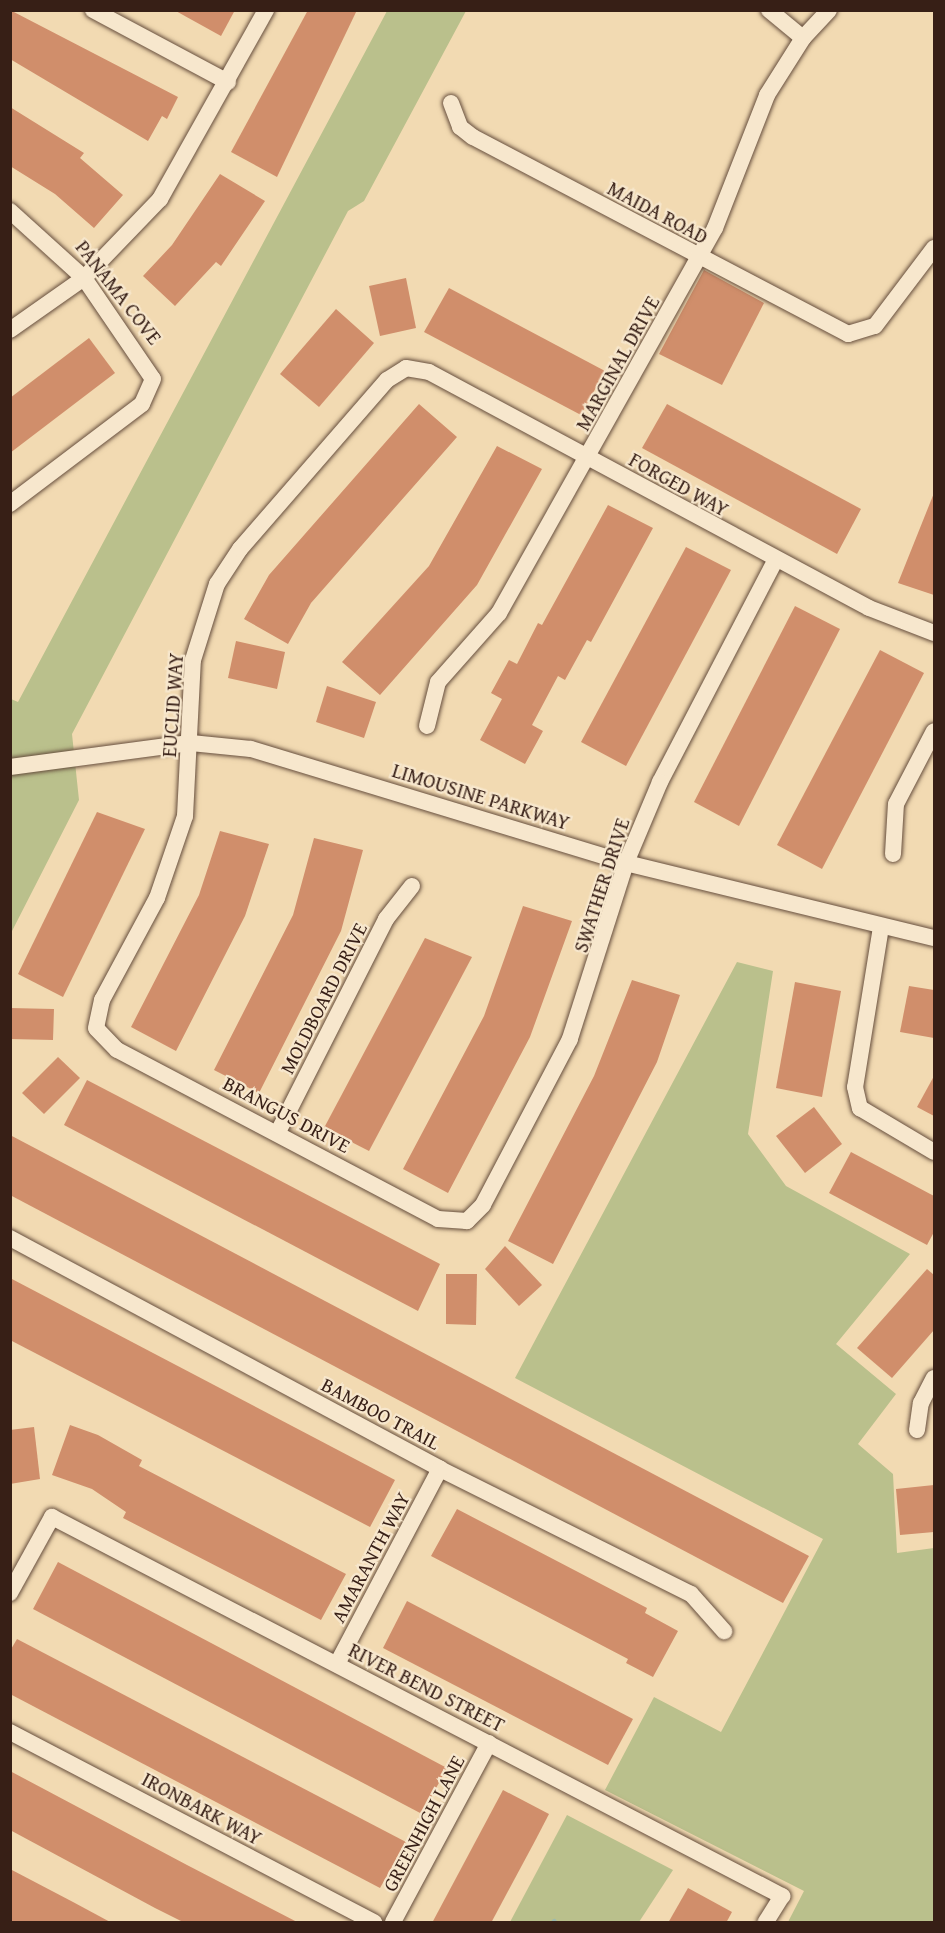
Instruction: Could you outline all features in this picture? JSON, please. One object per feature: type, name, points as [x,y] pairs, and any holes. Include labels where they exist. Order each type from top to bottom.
[{"type":"street","points":[[93,10],[228,82]]},
{"type":"street","points":[[10,330],[84,278],[160,199],[228,82],[266,10]]},
{"type":"street","points":[[769,10],[804,38]]},
{"type":"street","name":"MARGINAL DRIVE","points":[[427,726],[438,682],[499,614],[699,257],[735,185],[767,95],[804,38],[829,10]]},
{"type":"street","name":"MAIDA ROAD","points":[[451,103],[460,127],[473,137],[832,329],[862,333],[888,314],[934,248]]},
{"type":"street","name":"PANAMA COVE","points":[[10,210],[84,278],[147,363],[153,385],[142,404],[10,504]]},
{"type":"street","name":"FORGED WAY","points":[[406,368],[429,372],[775,561],[869,608],[934,633]]},
{"type":"street","name":"EUCLID WAY","points":[[96,1028],[102,1000],[173,859],[185,816],[191,743],[193,660],[217,584],[240,549],[371,398],[406,368]]},
{"type":"street","name":"SWATHER DRIVE","points":[[467,1221],[483,1205],[570,1039],[626,863],[660,782],[775,561]]},
{"type":"street","points":[[894,854],[896,804],[934,731]]},
{"type":"street","name":"LIMOUSINE PARKWAY","points":[[10,767],[191,743],[251,748],[626,863],[881,927],[934,938]]},
{"type":"street","name":"MOLDBOARD DRIVE","points":[[278,1132],[386,919],[412,886]]},
{"type":"street","points":[[881,927],[855,1087],[860,1108],[934,1152]]},
{"type":"street","name":"BRANGUS DRIVE","points":[[96,1028],[117,1050],[278,1132],[438,1219],[467,1221]]},
{"type":"street","name":"BAMBOO TRAIL","points":[[10,1238],[441,1469],[691,1594],[724,1632]]},
{"type":"street","points":[[917,1430],[921,1403],[934,1378]]},
{"type":"street","name":"AMARANTH WAY","points":[[337,1664],[441,1469]]},
{"type":"street","name":"RIVER BEND STREET","points":[[10,1593],[52,1517],[782,1896],[766,1923]]},
{"type":"street","name":"IRONBARK WAY","points":[[10,1732],[374,1923]]},
{"type":"street","name":"GREENHIGH LANE","points":[[393,1923],[489,1743]]},
{"type":"green space","points":[[387,11],[466,11],[364,201],[348,211],[72,734],[79,800],[11,933],[11,699],[18,702]]},
{"type":"green space","points":[[737,962],[773,971],[748,1134],[786,1186],[910,1254],[836,1344],[896,1394],[858,1444],[893,1474],[897,1553],[934,1548],[934,1922],[788,1922],[804,1891],[605,1790],[654,1697],[721,1732],[823,1539],[515,1378]]},
{"type":"green space","points":[[567,1815],[673,1870],[639,1922],[510,1922]]},
{"type":"building","points":[[10,10],[178,97],[167,119],[162,116],[148,141],[10,59]]},
{"type":"building","points":[[174,10],[235,10],[221,36]]},
{"type":"building","points":[[308,10],[357,10],[277,177],[231,152]]},
{"type":"building","points":[[10,107],[84,153],[80,158],[123,195],[94,228],[55,194],[10,166]]},
{"type":"building","points":[[220,174],[265,201],[221,266],[216,262],[175,306],[143,276],[172,245]]},
{"type":"building","points":[[704,270],[764,303],[722,385],[659,354]]},
{"type":"building","points":[[406,278],[416,328],[380,336],[369,286]]},
{"type":"building","points":[[449,288],[605,371],[581,415],[424,332]]},
{"type":"building","points":[[336,309],[374,343],[319,407],[280,374]]},
{"type":"building","points":[[89,338],[115,373],[10,453],[10,398]]},
{"type":"building","points":[[419,404],[457,437],[311,603],[288,644],[244,619],[269,575]]},
{"type":"building","points":[[667,404],[861,509],[837,554],[642,448]]},
{"type":"building","points":[[497,446],[542,469],[477,585],[380,695],[342,662],[429,566]]},
{"type":"building","points":[[934,493],[934,595],[898,583]]},
{"type":"building","points":[[608,505],[653,528],[591,642],[587,640],[565,680],[558,676],[532,725],[543,731],[525,764],[480,740],[502,699],[491,693],[509,660],[517,664],[538,623],[542,625]]},
{"type":"building","points":[[686,547],[731,570],[626,766],[581,742]]},
{"type":"building","points":[[795,606],[840,629],[739,826],[694,802]]},
{"type":"building","points":[[236,641],[285,652],[277,689],[228,678]]},
{"type":"building","points":[[880,650],[924,673],[822,869],[777,845]]},
{"type":"building","points":[[327,686],[376,702],[364,738],[316,722]]},
{"type":"building","points":[[97,812],[145,829],[63,997],[18,974]]},
{"type":"building","points":[[220,831],[269,844],[245,916],[176,1051],[131,1027],[199,895]]},
{"type":"building","points":[[314,838],[363,850],[341,931],[259,1093],[214,1070],[293,915]]},
{"type":"building","points":[[523,906],[572,921],[530,1037],[448,1193],[403,1169],[484,1016]]},
{"type":"building","points":[[425,938],[472,957],[369,1151],[324,1128]]},
{"type":"building","points":[[632,980],[680,995],[657,1062],[553,1264],[508,1241],[594,1076]]},
{"type":"building","points":[[795,982],[841,991],[822,1097],[776,1088]]},
{"type":"building","points":[[909,986],[934,990],[934,1038],[900,1032]]},
{"type":"building","points":[[10,1008],[54,1009],[53,1040],[10,1039]]},
{"type":"building","points":[[58,1057],[80,1078],[44,1114],[22,1093]]},
{"type":"building","points":[[934,1076],[934,1116],[917,1107]]},
{"type":"building","points":[[87,1080],[440,1264],[418,1311],[64,1125]]},
{"type":"building","points":[[814,1107],[842,1144],[805,1173],[776,1136]]},
{"type":"building","points":[[10,1135],[809,1556],[783,1603],[10,1195]]},
{"type":"building","points":[[851,1152],[934,1196],[934,1232],[927,1245],[829,1193]]},
{"type":"building","points":[[505,1246],[542,1285],[519,1306],[485,1269]]},
{"type":"building","points":[[927,1269],[934,1275],[934,1330],[892,1378],[857,1348]]},
{"type":"building","points":[[446,1274],[477,1274],[476,1325],[446,1324]]},
{"type":"building","points":[[10,1278],[395,1480],[370,1527],[10,1340]]},
{"type":"building","points":[[70,1425],[98,1435],[142,1460],[139,1466],[346,1574],[321,1620],[123,1518],[126,1512],[92,1489],[52,1475]]},
{"type":"building","points":[[34,1427],[40,1479],[10,1484],[10,1430]]},
{"type":"building","points":[[934,1485],[934,1532],[900,1535],[896,1489]]},
{"type":"building","points":[[457,1509],[647,1608],[645,1613],[678,1631],[653,1677],[626,1663],[628,1659],[431,1556]]},
{"type":"building","points":[[58,1562],[447,1768],[422,1814],[33,1609]]},
{"type":"building","points":[[407,1601],[633,1719],[608,1765],[383,1648]]},
{"type":"building","points":[[17,1639],[406,1842],[380,1888],[10,1694],[10,1651]]},
{"type":"building","points":[[10,1771],[299,1923],[185,1923],[155,1908],[10,1830]]},
{"type":"building","points":[[503,1790],[549,1814],[535,1841],[491,1923],[432,1923]]},
{"type":"building","points":[[10,1869],[73,1902],[112,1923],[10,1923]]},
{"type":"building","points":[[688,1888],[732,1912],[726,1923],[668,1923]]}]
